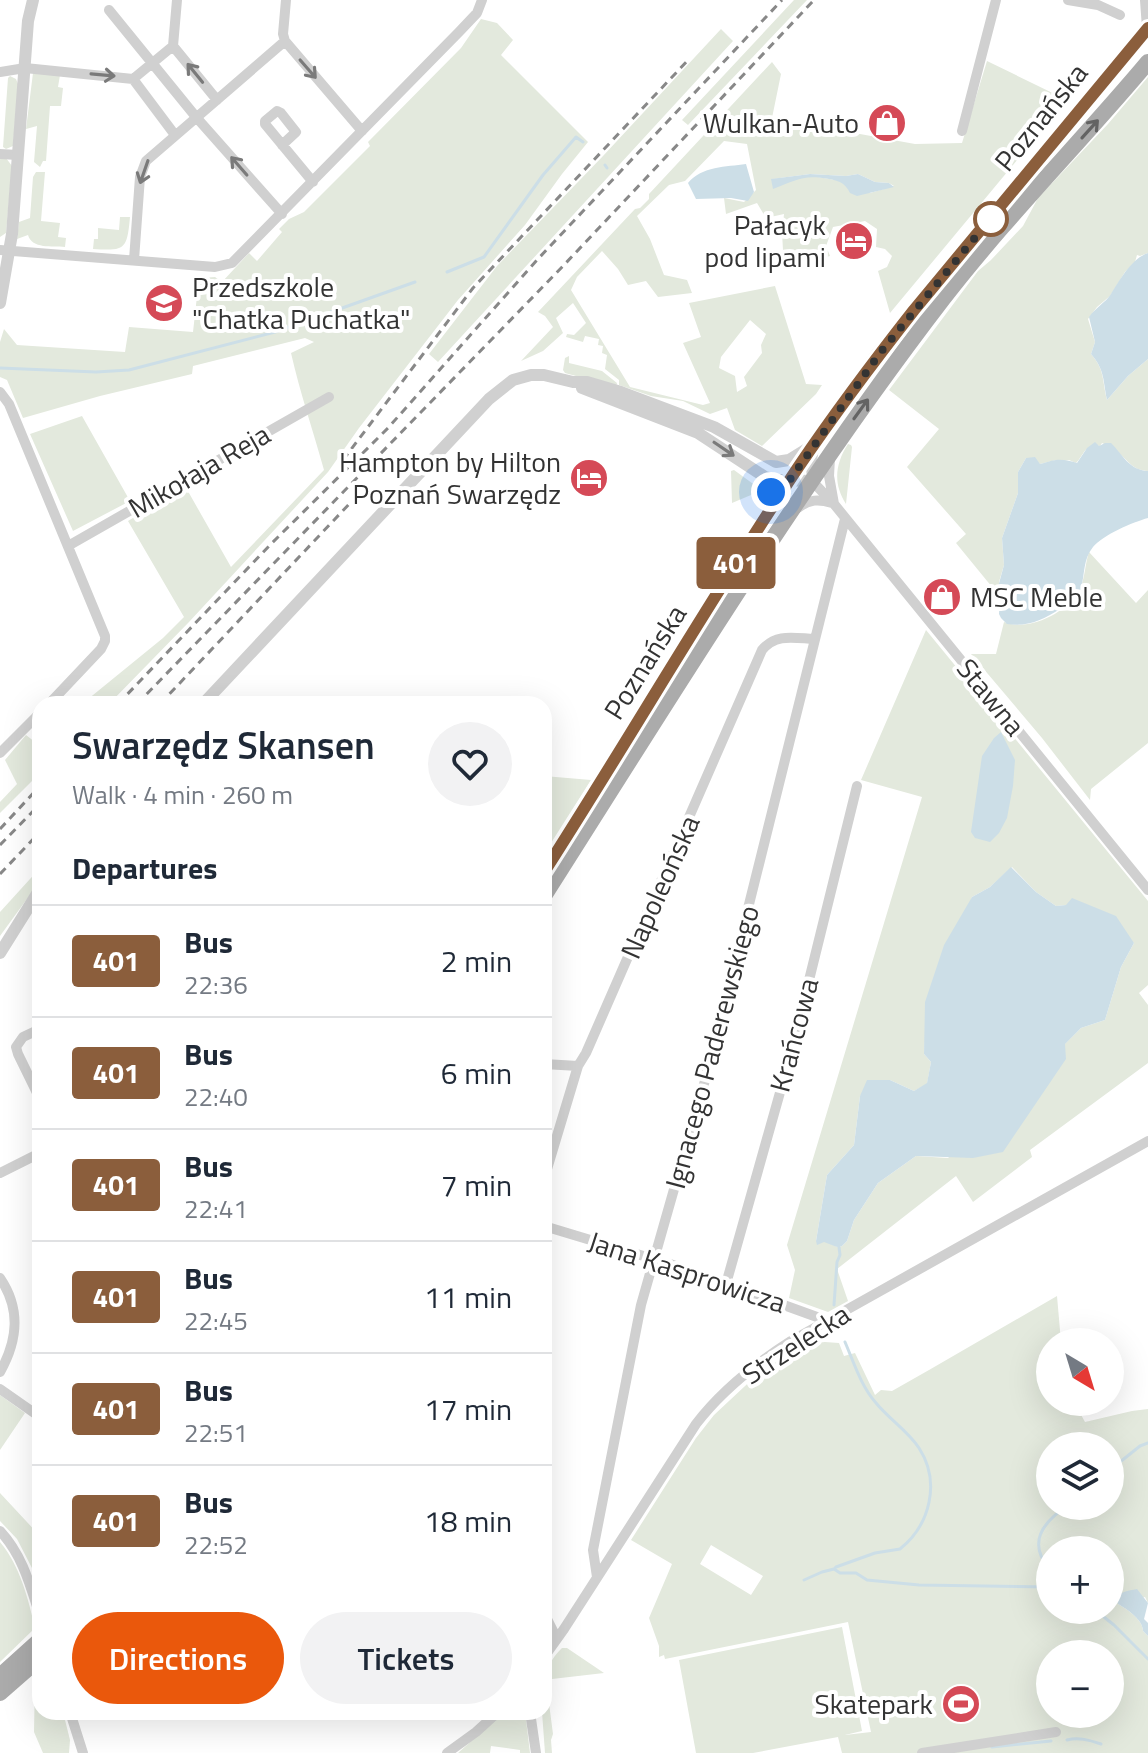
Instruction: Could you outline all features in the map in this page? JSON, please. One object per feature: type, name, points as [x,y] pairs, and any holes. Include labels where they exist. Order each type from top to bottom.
[{"type":"main road","name":"Poznańska","points":[[552,860],[815,442],[880,353],[1148,28]]},
{"type":"main road","name":"Poznańska","points":[[552,883],[812,481],[902,354],[965,271],[1148,62]]},
{"type":"main road","points":[[0,1676],[32,1660]]},
{"type":"main road","points":[[0,1693],[32,1660]]},
{"type":"street","points":[[0,303],[18,155],[30,0]]},
{"type":"street","points":[[177,0],[173,46],[217,100]]},
{"type":"street","points":[[286,0],[285,41],[362,131]]},
{"type":"street","points":[[5,250],[204,267],[232,263],[473,18],[482,0]]},
{"type":"street","points":[[962,131],[996,0]]},
{"type":"street","points":[[1068,0],[1098,5],[1120,15]]},
{"type":"street","points":[[1146,0],[1148,28]]},
{"type":"street","points":[[109,10],[196,117],[282,214]]},
{"type":"street","points":[[134,260],[142,169],[175,135],[285,41]]},
{"type":"street","points":[[133,79],[173,46]]},
{"type":"street","points":[[0,72],[25,68],[133,79],[175,135]]},
{"type":"street","points":[[282,145],[313,182]]},
{"type":"street","points":[[0,154],[18,155]]},
{"type":"street","points":[[211,696],[499,390],[513,380],[544,375],[573,382],[590,382],[707,424],[776,462],[785,472],[791,497],[783,525]]},
{"type":"street","points":[[573,382],[698,433],[765,477],[812,481],[811,460],[815,442]]},
{"type":"street","points":[[0,392],[9,404],[102,627],[105,641],[57,696]]},
{"type":"street","name":"Mikołaja Reja","points":[[68,546],[329,397]]},
{"type":"street","points":[[776,462],[789,460],[815,442]]},
{"type":"street","points":[[783,525],[799,507],[808,502],[822,500],[834,504],[829,476],[831,453]]},
{"type":"street","points":[[765,477],[773,507]]},
{"type":"street","name":"Stawna","points":[[812,481],[1148,890]]},
{"type":"street","name":"Ignacego Paderewskiego","points":[[597,1577],[593,1550],[634,1334],[706,1077],[845,519]]},
{"type":"street","name":"Napoleońska","points":[[552,1152],[578,1066],[637,941],[762,650],[779,637],[814,639]]},
{"type":"street","points":[[0,753],[32,721]]},
{"type":"street","name":"Krańcowa","points":[[726,1284],[790,1057],[857,786]]},
{"type":"street","points":[[0,953],[32,902]]},
{"type":"street","points":[[32,1033],[23,1037],[16,1047],[32,1083]]},
{"type":"street","points":[[552,1064],[578,1066]]},
{"type":"street","name":"Strzelecka","points":[[552,1645],[690,1432],[715,1401],[754,1366],[791,1341],[1148,1141]]},
{"type":"street","points":[[0,1173],[32,1157]]},
{"type":"street","name":"Jana Kasprowicza","points":[[552,1228],[653,1258],[828,1321]]},
{"type":"street","points":[[0,1278],[10,1296],[16,1323],[11,1349],[0,1372]]},
{"type":"street","points":[[0,1389],[32,1411]]},
{"type":"street","points":[[0,1531],[23,1564],[32,1592]]},
{"type":"street","points":[[552,1629],[552,1645]]},
{"type":"street","points":[[72,1720],[80,1749]]},
{"type":"street","points":[[447,1753],[489,1720]]},
{"type":"street","points":[[531,1720],[536,1753]]},
{"type":"street","points":[[922,1753],[1056,1732]]},
{"type":"shaded area","points":[[794,0],[807,0],[688,125],[682,120]]},
{"type":"shaded area","points":[[481,19],[497,23],[513,40],[501,55],[588,142],[525,225],[458,300],[328,472],[117,696],[92,696],[184,617],[128,521],[185,486],[231,567],[324,470],[291,353],[314,342],[305,338],[193,366],[192,374],[23,418],[7,380],[0,377],[0,342],[4,329],[17,345],[125,352],[129,327],[193,332],[199,278],[215,277],[222,282],[249,253],[257,261],[282,232],[279,229],[289,219],[304,212],[461,48]]},
{"type":"shaded area","points":[[721,29],[733,41],[438,362],[429,354],[497,266]]},
{"type":"shaded area","points":[[987,61],[1067,100],[890,313],[878,271],[887,267],[892,256],[885,249],[876,247],[877,229],[865,221],[833,227],[826,246],[830,256],[784,269],[784,214],[766,218],[757,203],[726,214],[724,198],[744,202],[756,190],[747,144],[724,141],[685,181],[669,185],[637,216],[664,275],[687,280],[692,293],[658,297],[646,281],[628,285],[602,251],[577,277],[571,290],[630,387],[703,405],[710,403],[683,343],[701,337],[689,303],[775,286],[806,384],[822,385],[762,446],[735,430],[727,408],[710,414],[683,401],[651,396],[619,385],[619,380],[605,369],[607,355],[602,353],[603,346],[598,345],[599,339],[585,336],[583,342],[566,337],[567,334],[574,335],[586,323],[573,303],[556,318],[563,333],[543,351],[521,361],[553,327],[538,312],[635,209],[649,199],[649,194],[772,62],[781,74],[772,118],[915,144],[962,143]],"holes":[[[810,174],[858,174],[894,186],[862,193],[841,181],[812,176],[772,179]],[[750,320],[766,334],[761,345],[762,353],[744,377],[747,386],[737,392],[735,376],[719,368],[721,357]]]},
{"type":"shaded area","points":[[33,73],[60,75],[58,87],[63,88],[61,106],[50,106],[46,161],[40,167],[34,162],[37,126],[26,129]]},
{"type":"shaded area","points":[[10,76],[18,84],[13,146],[6,149],[3,147]]},
{"type":"shaded area","points":[[1148,77],[1148,253],[1137,255],[1110,296],[1088,319],[1095,342],[1091,354],[1101,370],[1107,400],[1148,359],[1148,471],[1135,468],[1102,443],[1088,448],[1076,463],[1056,460],[1040,464],[1026,458],[1018,472],[1018,493],[1002,538],[1004,565],[999,592],[956,543],[966,534],[907,467],[939,429],[889,390],[978,271],[1023,226],[1038,198]]},
{"type":"shaded area","points":[[6,158],[12,166],[6,233],[0,237],[0,159]]},
{"type":"shaded area","points":[[746,164],[754,192],[748,201],[696,199],[688,183],[707,170]]},
{"type":"shaded area","points":[[36,172],[45,172],[41,221],[60,223],[58,237],[66,238],[65,247],[38,245],[28,235],[17,239],[19,222],[30,218]]},
{"type":"shaded area","points":[[810,174],[858,174],[894,187],[857,196],[839,182],[813,177],[773,189],[771,179]]},
{"type":"shaded area","points":[[120,217],[130,217],[122,246],[93,249],[94,239],[98,239],[98,228],[119,230]]},
{"type":"shaded area","points":[[1148,253],[1148,359],[1107,400],[1101,371],[1091,354],[1095,342],[1089,317],[1109,297],[1131,265]]},
{"type":"shaded area","points":[[569,356],[569,363],[602,371],[617,383],[616,387],[565,373],[565,358]]},
{"type":"shaded area","points":[[82,416],[130,501],[73,531],[30,434]]},
{"type":"shaded area","points":[[1095,442],[1099,446],[1111,443],[1131,465],[1148,471],[1148,518],[1119,530],[1093,547],[1086,562],[1080,592],[1073,601],[1035,622],[1007,624],[999,614],[998,587],[1004,565],[1002,538],[1018,493],[1018,472],[1026,458],[1035,457],[1040,464],[1053,460],[1077,463]]},
{"type":"shaded area","points":[[848,444],[852,447],[846,504],[837,474]]},
{"type":"shaded area","points":[[734,470],[756,486],[751,495],[732,503],[731,471]]},
{"type":"shaded area","points":[[1089,552],[1136,603],[1148,590],[1148,743],[1091,789],[1090,800],[971,654],[996,654],[1004,622],[1036,622],[1067,605],[1080,589]]},
{"type":"shaded area","points":[[926,630],[1148,901],[1148,985],[1139,993],[1148,1005],[1148,1063],[1030,1150],[1032,1157],[973,1202],[956,1176],[837,1269],[848,1301],[828,1312],[789,1298],[795,1270],[787,1245],[922,797],[861,780]],"holes":[[[1012,867],[1036,892],[1056,906],[1067,905],[1134,943],[1121,967],[1105,1020],[1081,1028],[948,1158],[916,1156],[878,1183],[854,1220],[847,1241],[842,1246],[816,1241],[827,1175],[854,1145],[860,1096],[890,1080],[914,1091],[927,1084],[931,1062],[924,1054],[926,1028],[972,897],[990,887]]]},
{"type":"shaded area","points":[[1001,732],[1015,760],[1013,786],[1007,818],[990,842],[975,838],[971,832],[982,756]]},
{"type":"shaded area","points":[[26,735],[32,740],[32,781],[0,813],[0,802],[17,784],[5,760]]},
{"type":"shaded area","points":[[552,777],[591,780],[552,841]]},
{"type":"shaded area","points":[[1011,867],[1036,892],[1056,906],[1066,905],[1072,898],[1116,916],[1134,943],[1121,967],[1105,1020],[1081,1028],[1065,1044],[1066,1059],[1003,1152],[973,1158],[916,1156],[878,1183],[854,1220],[847,1241],[842,1246],[824,1242],[817,1245],[827,1175],[854,1145],[860,1096],[867,1080],[890,1080],[914,1091],[927,1083],[931,1062],[924,1054],[925,1002],[944,945],[972,897],[990,887]]},
{"type":"shaded area","points":[[32,877],[32,892],[0,936],[0,912]]},
{"type":"shaded area","points":[[1057,1296],[1060,1328],[1036,1328],[1036,1416],[1082,1416],[1085,1422],[1148,1409],[1148,1603],[1145,1597],[1124,1602],[1124,1536],[1036,1536],[1036,1624],[1124,1624],[1124,1608],[1137,1619],[1148,1636],[1148,1753],[842,1753],[838,1737],[753,1753],[696,1753],[679,1660],[842,1627],[862,1731],[845,1735],[871,1732],[848,1622],[665,1659],[664,1655],[659,1657],[659,1646],[649,1618],[672,1564],[631,1540],[714,1415],[760,1372],[825,1331],[825,1342],[839,1343],[844,1356],[855,1353],[875,1395],[881,1390],[892,1391]],"holes":[[[711,1545],[763,1576],[751,1595],[700,1564]]]},
{"type":"shaded area","points":[[0,1395],[25,1413],[0,1450]]},
{"type":"shaded area","points":[[0,1493],[32,1527],[32,1568],[17,1539],[0,1521]]},
{"type":"shaded area","points":[[0,1542],[18,1572],[26,1594],[32,1631],[0,1662]]},
{"type":"shaded area","points":[[1137,1589],[1148,1603],[1144,1619],[1148,1623],[1148,1636],[1137,1619],[1124,1608],[1124,1592]]},
{"type":"shaded area","points":[[562,1648],[567,1648],[604,1673],[552,1679],[555,1655]]},
{"type":"shaded area","points":[[34,1720],[65,1720],[70,1740],[69,1753],[43,1753],[34,1732]]},
{"type":"shaded area","points":[[495,1720],[526,1720],[530,1753],[491,1746],[490,1753],[458,1753]]},
{"type":"shaded area","points":[[543,1720],[551,1720],[552,1753],[545,1753]]},
{"type":"waterway","points":[[447,272],[484,257],[543,175],[576,137],[583,142]]},
{"type":"waterway","points":[[0,368],[96,372],[129,370],[275,332],[415,282]]},
{"type":"waterway","points":[[834,1305],[839,1247]]},
{"type":"waterway","points":[[845,1342],[871,1396],[919,1448],[926,1461],[931,1489],[919,1528],[900,1549],[875,1553],[834,1569],[840,1573],[856,1573],[867,1580],[919,1585],[1036,1587]]},
{"type":"waterway","points":[[1124,1459],[1148,1443]]},
{"type":"waterway","points":[[1040,1536],[1050,1520]]},
{"type":"waterway","points":[[804,1580],[834,1569]]},
{"type":"waterway","points":[[1113,1624],[1148,1659]]},
{"type":"waterway","points":[[1067,1740],[1084,1739],[1101,1744]]},
{"type":"waterway","points":[[992,1747],[1051,1741]]},
{"type":"railway","points":[[126,696],[270,545],[388,428],[537,260],[782,0]]},
{"type":"railway","points":[[145,696],[564,265],[814,0]]},
{"type":"railway","points":[[343,460],[473,288],[690,58]]},
{"type":"railway","points":[[168,696],[369,483]]},
{"type":"railway","points":[[0,829],[32,795]]},
{"type":"railway","points":[[0,845],[32,812]]},
{"type":"railway","points":[[0,874],[32,840]]},
{"type":"bus line","name":"401","points":[[552,860],[797,468],[914,310],[1148,28]]},
{"type":"place","name":"Wulkan-Auto","points":[[887,123]]},
{"type":"place","name":"Pałacyk pod lipami","points":[[854,241]]},
{"type":"place","name":"Przedszkole \"Chatka Puchatka\"","points":[[164,303]]},
{"type":"place","name":"Hampton by Hilton Poznań Swarzędz","points":[[589,478]]},
{"type":"place","name":"MSC Meble","points":[[942,597]]},
{"type":"place","name":"Skatepark","points":[[961,1704]]},
{"type":"route","points":[[771,492],[765,477],[789,481],[880,353],[996,212],[991,219]]}]
